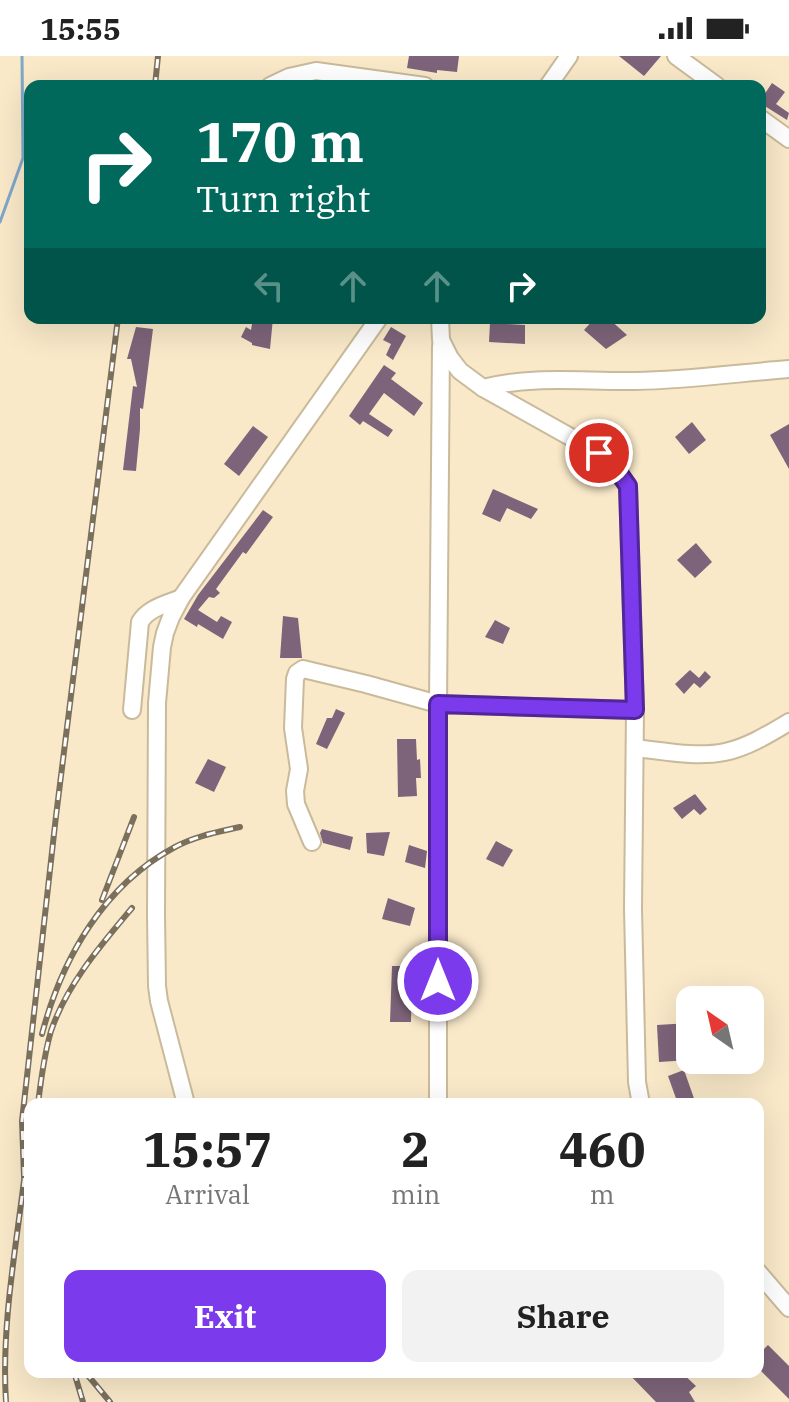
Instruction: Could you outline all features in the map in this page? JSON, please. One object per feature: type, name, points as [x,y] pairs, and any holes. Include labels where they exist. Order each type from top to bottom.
[{"type":"street","points":[[552,80],[569,56]]},
{"type":"street","points":[[676,56],[709,80]]},
{"type":"street","points":[[283,80],[316,71],[381,80]]},
{"type":"street","points":[[766,122],[789,139]]},
{"type":"street","points":[[184,1098],[157,986],[157,703],[162,647],[171,617],[181,598],[375,324]]},
{"type":"street","points":[[438,1098],[440,324]]},
{"type":"street","points":[[441,340],[460,371],[483,388],[599,453],[628,486],[635,710],[633,909],[640,1098]]},
{"type":"street","points":[[483,388],[531,379],[638,381],[789,369]]},
{"type":"street","points":[[157,703],[132,705],[140,622],[152,610],[181,598]]},
{"type":"street","points":[[138,645],[162,647]]},
{"type":"street","points":[[312,842],[296,804],[295,791],[299,769],[292,719],[297,673],[303,669],[438,704],[635,710]]},
{"type":"street","points":[[635,748],[688,754],[724,753],[761,739],[789,722]]},
{"type":"street","points":[[764,1279],[789,1308]]},
{"type":"building","points":[[409,56],[459,56],[457,72],[437,70],[437,73],[407,68]]},
{"type":"building","points":[[619,56],[661,56],[644,76]]},
{"type":"building","points":[[772,83],[785,92],[776,104],[789,113],[787,120],[766,107],[766,92]]},
{"type":"building","points":[[252,324],[272,324],[270,349],[252,345],[241,337],[246,327],[251,330]]},
{"type":"building","points":[[490,324],[525,325],[525,344],[489,342]]},
{"type":"building","points":[[590,324],[615,324],[627,335],[606,349],[584,330]]},
{"type":"building","points":[[136,327],[153,329],[143,409],[140,408],[136,471],[123,470],[133,386],[137,387],[131,359],[127,359]]},
{"type":"building","points":[[391,327],[406,336],[393,360],[386,355],[391,344],[383,340]]},
{"type":"building","points":[[384,365],[396,373],[391,379],[423,403],[414,416],[384,393],[369,414],[393,430],[388,437],[363,421],[360,425],[349,416]]},
{"type":"building","points":[[692,422],[706,440],[689,454],[675,437]]},
{"type":"building","points":[[789,424],[789,469],[770,435]]},
{"type":"building","points":[[253,426],[268,437],[239,476],[224,464]]},
{"type":"building","points":[[493,489],[538,509],[531,519],[507,508],[500,522],[482,514]]},
{"type":"building","points":[[263,510],[273,517],[216,589],[220,593],[214,598],[209,597],[198,610],[217,622],[221,616],[232,622],[223,639],[184,619],[198,595]]},
{"type":"building","points":[[696,543],[712,562],[695,578],[677,560]]},
{"type":"building","points":[[283,616],[298,618],[302,658],[280,658]]},
{"type":"building","points":[[495,620],[510,628],[503,644],[485,637]]},
{"type":"building","points":[[690,670],[699,678],[705,671],[711,677],[700,688],[694,683],[684,694],[675,684]]},
{"type":"building","points":[[336,709],[345,713],[327,749],[316,744],[327,718],[332,718]]},
{"type":"building","points":[[397,739],[416,739],[421,778],[416,778],[417,796],[398,797]]},
{"type":"building","points":[[208,759],[226,767],[214,792],[195,783]]},
{"type":"building","points":[[695,794],[707,809],[700,815],[694,809],[682,819],[673,808]]},
{"type":"building","points":[[322,829],[353,837],[350,850],[323,843]]},
{"type":"building","points":[[390,832],[384,856],[367,853],[366,833]]},
{"type":"building","points":[[496,841],[513,850],[503,867],[486,859]]},
{"type":"building","points":[[409,845],[427,851],[425,868],[405,862]]},
{"type":"building","points":[[388,898],[415,908],[410,926],[382,919]]},
{"type":"building","points":[[392,966],[412,966],[411,1022],[390,1022]]},
{"type":"building","points":[[676,1024],[676,1061],[659,1062],[657,1025]]},
{"type":"building","points":[[685,1074],[694,1098],[676,1098],[668,1076]]},
{"type":"building","points":[[768,1345],[789,1366],[789,1399],[764,1374],[764,1349]]},
{"type":"building","points":[[633,1378],[687,1378],[696,1386],[689,1392],[695,1402],[656,1402]]},
{"type":"waterway","points":[[0,222],[23,158],[22,56]]},
{"type":"railway","points":[[156,80],[158,56]]},
{"type":"railway","points":[[25,1098],[117,324]]},
{"type":"railway","points":[[102,900],[134,817]]},
{"type":"railway","points":[[42,1034],[61,978],[74,951],[89,926],[127,882],[150,863],[183,843],[240,827]]},
{"type":"railway","points":[[39,1098],[46,1049],[66,997],[86,966],[132,908]]},
{"type":"railway","points":[[24,1103],[24,1176]]},
{"type":"railway","points":[[6,1402],[8,1313],[24,1179]]},
{"type":"railway","points":[[76,1378],[83,1402]]},
{"type":"railway","points":[[90,1378],[110,1402]]},
{"type":"route","points":[[438,981],[438,704],[635,710],[628,486],[599,453]]}]
